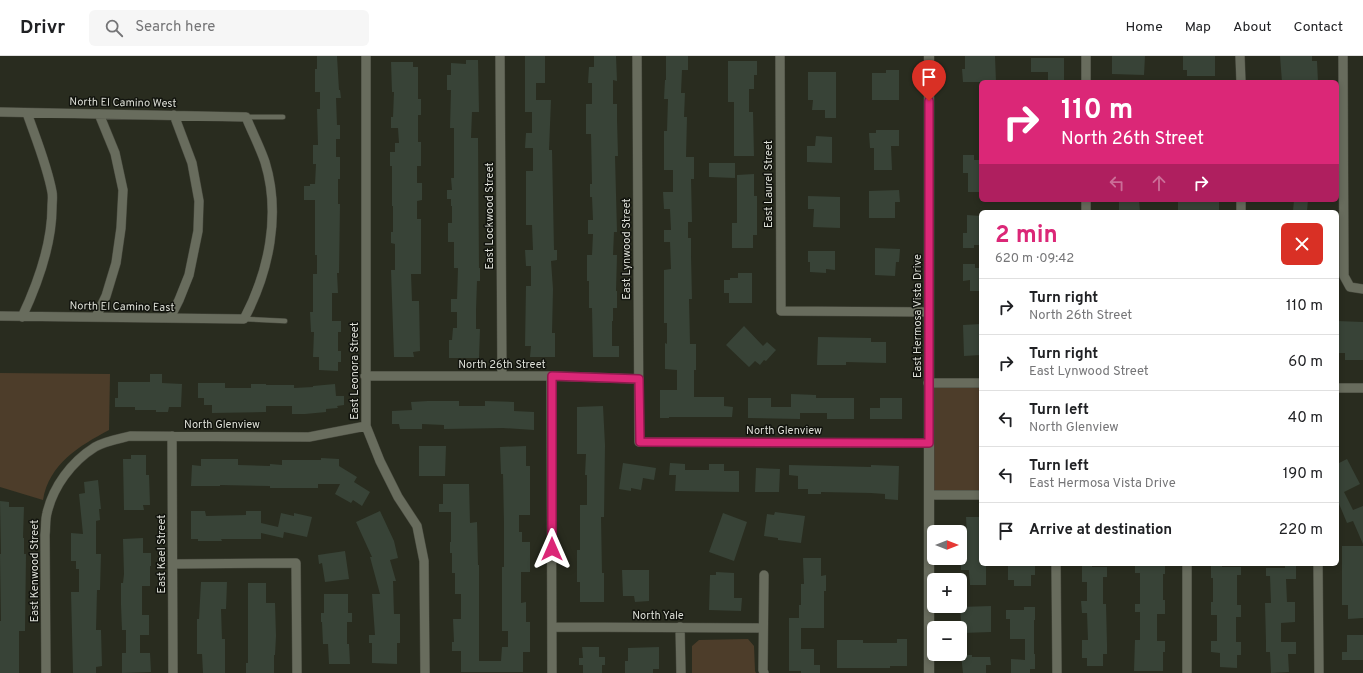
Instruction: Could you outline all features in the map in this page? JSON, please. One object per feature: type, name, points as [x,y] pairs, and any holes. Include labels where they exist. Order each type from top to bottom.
[{"type":"street","name":"East Leonora Street","points":[[366,56],[366,426],[380,461],[398,497],[417,526],[424,561],[426,673]]},
{"type":"street","name":"East Lockwood Street","points":[[500,56],[502,376]]},
{"type":"street","name":"East Lynwood Street","points":[[637,56],[640,442]]},
{"type":"street","name":"East Laurel Street","points":[[780,56],[780,311],[929,312]]},
{"type":"street","name":"East Hermosa Vista Drive","points":[[929,56],[929,673]]},
{"type":"street","points":[[1086,56],[1086,80]]},
{"type":"street","points":[[1240,56],[1241,80]]},
{"type":"street","points":[[1343,56],[1344,276],[1350,287],[1363,289]]},
{"type":"street","name":"North El Camino West","points":[[0,112],[246,117]]},
{"type":"street","points":[[22,317],[34,290],[46,253],[52,220],[52,194],[44,160],[27,113]]},
{"type":"street","points":[[96,317],[106,296],[116,263],[122,228],[123,190],[115,152],[99,114]]},
{"type":"street","points":[[170,318],[189,275],[198,232],[199,201],[192,163],[174,115]]},
{"type":"street","points":[[244,319],[254,300],[265,269],[270,238],[272,199],[265,162],[246,117]]},
{"type":"street","name":"North El Camino East","points":[[0,316],[244,319]]},
{"type":"street","name":"North 26th Street","points":[[365,376],[552,376],[639,379]]},
{"type":"street","points":[[552,376],[552,673]]},
{"type":"street","points":[[928,383],[979,383]]},
{"type":"street","points":[[1339,388],[1363,388]]},
{"type":"street","name":"North Glenview","points":[[82,457],[95,447],[130,436],[309,437],[366,426]]},
{"type":"street","name":"East Kael Street","points":[[172,436],[173,673]]},
{"type":"street","name":"North Glenview","points":[[640,442],[929,443]]},
{"type":"street","name":"East Kenwood Street","points":[[46,673],[45,535],[47,514],[54,492],[73,465],[82,457]]},
{"type":"street","points":[[930,495],[979,495]]},
{"type":"street","points":[[173,564],[296,563],[297,673]]},
{"type":"street","points":[[1056,566],[1057,673]]},
{"type":"street","points":[[1187,566],[1187,673]]},
{"type":"street","points":[[1318,566],[1319,673]]},
{"type":"street","points":[[764,575],[764,673]]},
{"type":"street","name":"North Yale","points":[[552,627],[764,628]]},
{"type":"street","points":[[680,627],[681,673]]},
{"type":"lane","points":[[246,117],[283,117]]},
{"type":"lane","points":[[244,319],[285,321]]},
{"type":"shaded area","points":[[0,373],[110,374],[109,430],[77,450],[59,466],[46,487],[43,500],[0,487]]},
{"type":"shaded area","points":[[928,383],[979,384],[979,495],[930,495]]},
{"type":"shaded area","points":[[748,639],[754,646],[756,673],[692,673],[692,646],[699,640]]},
{"type":"building","points":[[317,56],[337,56],[339,90],[341,98],[336,98],[337,125],[340,125],[340,139],[336,139],[336,157],[340,157],[340,179],[338,179],[338,204],[340,204],[339,273],[337,273],[338,293],[332,293],[332,321],[341,321],[341,332],[338,332],[338,351],[341,351],[341,362],[338,362],[338,371],[319,370],[319,357],[313,357],[314,332],[311,332],[310,312],[313,312],[313,274],[317,274],[317,255],[315,255],[315,200],[304,200],[304,186],[315,184],[316,164],[313,164],[313,145],[318,145],[317,109],[320,109],[320,92],[315,92],[315,69],[317,69]]},
{"type":"building","points":[[525,56],[545,56],[545,83],[536,83],[536,100],[551,100],[549,150],[552,150],[554,250],[557,250],[557,260],[551,261],[553,289],[552,333],[555,333],[555,357],[530,357],[531,346],[525,346],[526,286],[531,286],[531,266],[526,266],[525,250],[533,250],[532,225],[526,225],[526,171],[533,171],[533,148],[525,148],[526,133],[532,133],[532,112],[525,112]]},
{"type":"building","points":[[594,56],[616,56],[617,81],[613,80],[613,104],[617,104],[618,156],[615,156],[617,232],[614,232],[613,255],[617,255],[617,308],[613,308],[612,346],[619,346],[619,357],[593,357],[592,308],[589,308],[589,281],[587,281],[587,255],[592,255],[593,234],[588,234],[588,220],[593,220],[592,197],[590,197],[590,184],[592,184],[591,134],[586,134],[586,104],[592,104],[592,83],[588,83],[589,67],[594,67]]},
{"type":"building","points":[[666,56],[688,56],[688,70],[682,70],[681,93],[685,93],[684,117],[687,117],[686,157],[694,157],[694,179],[691,179],[692,222],[688,222],[688,238],[691,238],[692,299],[689,299],[690,344],[696,344],[694,397],[724,397],[724,406],[733,407],[732,417],[660,418],[660,390],[677,390],[677,370],[665,369],[667,323],[664,323],[664,270],[671,269],[670,242],[664,242],[664,230],[671,230],[670,209],[664,209],[663,192],[673,192],[673,170],[664,170],[664,131],[667,131],[668,99],[664,99]]},
{"type":"building","points":[[965,56],[995,56],[996,80],[963,82],[962,69],[965,69]]},
{"type":"building","points":[[1112,56],[1145,56],[1144,75],[1112,74]]},
{"type":"building","points":[[1183,56],[1215,56],[1215,76],[1187,76],[1187,70],[1183,70]]},
{"type":"building","points":[[1280,56],[1312,56],[1312,61],[1317,61],[1318,80],[1282,80]]},
{"type":"building","points":[[1031,58],[1064,58],[1064,80],[1048,80],[1048,72],[1031,72]]},
{"type":"building","points":[[466,60],[478,60],[479,112],[472,112],[471,138],[478,138],[480,281],[477,281],[476,329],[480,329],[479,358],[449,358],[449,340],[452,340],[453,328],[457,328],[457,312],[451,312],[451,299],[457,299],[458,268],[454,268],[454,242],[448,242],[448,223],[452,223],[452,206],[451,199],[447,199],[447,190],[452,190],[451,178],[454,178],[454,128],[450,128],[451,90],[447,90],[447,75],[451,75],[451,63],[466,64]]},
{"type":"building","points":[[728,61],[757,61],[757,75],[754,75],[754,89],[749,89],[749,112],[753,112],[754,156],[734,156],[734,102],[728,102]]},
{"type":"building","points":[[391,62],[413,62],[413,67],[418,67],[418,99],[421,99],[421,115],[418,115],[418,142],[421,142],[421,166],[417,166],[417,183],[422,183],[422,200],[417,201],[417,219],[421,219],[421,274],[411,274],[412,301],[419,301],[420,351],[413,352],[414,357],[394,357],[391,270],[395,270],[395,244],[391,243],[391,232],[393,232],[393,206],[392,166],[390,166],[390,152],[395,152],[395,143],[399,143],[398,128],[391,128],[394,92],[392,92]]},
{"type":"building","points":[[886,70],[899,70],[899,100],[872,100],[872,73],[886,73]]},
{"type":"building","points":[[808,72],[836,72],[836,118],[825,118],[825,110],[812,110],[813,100],[808,100]]},
{"type":"building","points":[[876,130],[899,130],[899,146],[891,146],[892,170],[874,170],[874,148],[870,148],[869,133],[876,133]]},
{"type":"building","points":[[816,136],[832,137],[832,163],[807,162],[807,146],[815,146]]},
{"type":"building","points":[[963,155],[974,155],[974,160],[979,160],[979,192],[968,192],[968,173],[963,173]]},
{"type":"building","points":[[709,163],[735,163],[735,178],[709,177]]},
{"type":"building","points":[[754,174],[754,196],[757,196],[757,235],[753,235],[753,248],[732,248],[732,223],[737,223],[737,175]]},
{"type":"building","points":[[899,190],[900,202],[895,202],[895,218],[869,218],[869,191]]},
{"type":"building","points":[[808,196],[840,197],[840,228],[813,227],[814,209],[808,209]]},
{"type":"building","points":[[1119,202],[1139,202],[1140,210],[1119,210]]},
{"type":"building","points":[[1178,202],[1219,202],[1219,210],[1178,210]]},
{"type":"building","points":[[1294,202],[1308,202],[1307,210],[1293,210]]},
{"type":"building","points":[[967,215],[979,216],[979,245],[974,245],[974,248],[963,248],[963,233],[967,233]]},
{"type":"building","points":[[875,248],[900,249],[899,262],[896,262],[895,276],[875,275]]},
{"type":"building","points":[[808,251],[835,251],[835,270],[826,269],[826,273],[810,272]]},
{"type":"building","points":[[963,264],[975,264],[975,268],[979,268],[979,291],[970,291],[970,280],[963,281]]},
{"type":"building","points":[[738,273],[752,273],[752,303],[729,303],[729,293],[724,293],[724,280],[738,278]]},
{"type":"building","points":[[1339,321],[1363,322],[1363,360],[1345,360],[1345,353],[1339,353]]},
{"type":"building","points":[[979,324],[979,355],[964,356],[963,325]]},
{"type":"building","points":[[744,326],[763,346],[767,342],[776,350],[760,365],[755,361],[749,367],[726,345]]},
{"type":"building","points":[[818,337],[871,338],[871,342],[886,342],[886,363],[846,362],[846,365],[817,365]]},
{"type":"building","points":[[150,374],[162,374],[162,383],[182,384],[181,407],[169,407],[168,412],[156,412],[156,410],[135,410],[135,407],[115,407],[115,398],[118,398],[118,382],[150,382]]},
{"type":"building","points":[[198,383],[225,383],[225,388],[251,388],[251,384],[294,385],[294,388],[335,384],[336,396],[344,396],[344,405],[337,406],[338,408],[326,409],[326,412],[305,414],[292,414],[292,406],[266,406],[266,412],[212,413],[212,405],[204,405],[204,398],[198,398]]},
{"type":"building","points":[[791,394],[816,395],[816,398],[854,398],[854,419],[827,419],[827,413],[800,413],[800,419],[748,418],[748,398],[771,398],[771,407],[791,407]]},
{"type":"building","points":[[880,398],[902,398],[902,419],[870,419],[870,408],[880,408]]},
{"type":"building","points":[[459,401],[459,406],[485,406],[485,401],[514,402],[514,411],[534,412],[534,430],[503,428],[444,429],[444,425],[422,424],[422,429],[400,429],[399,424],[392,424],[392,411],[412,410],[411,402]]},
{"type":"building","points":[[603,406],[605,445],[604,517],[601,517],[604,602],[580,602],[580,582],[577,582],[577,550],[580,550],[580,505],[587,505],[587,475],[585,475],[586,454],[577,454],[577,407]]},
{"type":"building","points":[[419,446],[446,446],[445,476],[419,476]]},
{"type":"building","points":[[526,446],[526,466],[530,466],[530,515],[519,515],[519,532],[522,532],[522,542],[530,542],[530,572],[521,572],[521,603],[526,602],[526,622],[530,622],[530,652],[523,652],[523,672],[461,672],[461,651],[452,651],[452,642],[454,642],[453,619],[461,619],[461,594],[455,594],[455,573],[452,573],[452,553],[450,553],[451,512],[439,512],[439,504],[443,504],[443,484],[469,484],[470,523],[477,522],[479,565],[479,661],[501,661],[502,647],[508,647],[508,631],[502,631],[504,523],[503,474],[501,474],[500,447]]},
{"type":"building","points":[[131,455],[146,455],[146,475],[149,475],[150,505],[143,505],[144,510],[124,510],[123,459],[131,459]]},
{"type":"building","points":[[321,458],[339,459],[339,466],[357,477],[354,482],[370,492],[362,506],[353,500],[351,503],[335,494],[340,484],[318,484],[318,488],[270,488],[270,486],[220,485],[191,486],[192,465],[201,466],[201,459],[238,459],[238,465],[270,466],[270,464],[282,465],[282,460],[321,460]]},
{"type":"building","points":[[1347,459],[1360,484],[1344,492],[1353,510],[1363,506],[1363,544],[1353,521],[1347,523],[1339,504],[1339,463]]},
{"type":"building","points":[[623,463],[656,468],[654,480],[643,478],[641,490],[631,488],[631,491],[619,489]]},
{"type":"building","points":[[670,463],[685,464],[685,470],[709,470],[709,464],[724,464],[724,471],[739,471],[739,492],[675,491],[676,475],[669,475]]},
{"type":"building","points":[[789,465],[871,467],[871,465],[899,466],[898,500],[885,499],[885,494],[871,493],[821,492],[821,494],[808,494],[808,489],[798,489],[798,476],[789,475]]},
{"type":"building","points":[[756,468],[780,469],[779,492],[755,492]]},
{"type":"building","points":[[98,480],[101,509],[99,509],[100,520],[96,521],[96,554],[101,554],[100,590],[97,590],[96,630],[101,630],[102,666],[96,667],[96,673],[73,673],[71,592],[79,592],[79,569],[76,569],[76,561],[71,561],[71,533],[83,534],[79,494],[85,493],[84,482]]},
{"type":"building","points":[[0,501],[9,502],[9,507],[24,507],[23,538],[24,554],[26,554],[25,631],[19,631],[19,673],[0,673]]},
{"type":"building","points":[[191,511],[205,511],[206,516],[246,515],[246,511],[261,511],[261,523],[278,527],[281,513],[294,516],[294,513],[312,517],[307,537],[284,532],[283,538],[261,533],[261,539],[221,539],[222,541],[198,541],[198,539],[191,539]]},
{"type":"building","points":[[380,511],[394,541],[398,558],[390,560],[396,581],[393,581],[394,614],[400,614],[400,643],[397,643],[397,664],[372,663],[372,643],[369,643],[369,635],[375,635],[372,594],[380,594],[370,557],[372,557],[356,522]]},
{"type":"building","points":[[775,512],[805,516],[801,543],[778,540],[778,538],[764,536],[767,514],[774,515]]},
{"type":"building","points":[[723,513],[747,522],[734,561],[709,552]]},
{"type":"building","points":[[966,517],[979,517],[979,566],[986,566],[986,585],[970,585],[969,570],[961,570],[961,565],[967,565]]},
{"type":"building","points":[[143,538],[143,553],[151,553],[151,566],[150,586],[142,586],[142,615],[149,615],[149,635],[140,635],[140,653],[150,653],[151,672],[122,673],[122,653],[126,653],[126,630],[122,630],[121,605],[121,583],[123,583],[124,574],[123,539]]},
{"type":"building","points":[[1342,546],[1363,546],[1363,618],[1348,619],[1348,605],[1342,605]]},
{"type":"building","points":[[345,551],[349,579],[325,582],[322,563],[319,564],[318,555]]},
{"type":"building","points":[[803,558],[821,558],[821,576],[826,575],[826,591],[824,591],[824,628],[801,628],[801,649],[814,649],[814,665],[820,665],[820,673],[801,673],[801,671],[789,671],[789,618],[799,618],[799,605],[801,605],[801,584],[804,584]]},
{"type":"building","points":[[1008,566],[1035,566],[1035,575],[1031,575],[1031,586],[1014,586],[1014,580],[1008,580]]},
{"type":"building","points":[[1082,566],[1107,567],[1107,577],[1103,577],[1103,604],[1106,604],[1107,654],[1103,654],[1103,666],[1087,666],[1087,658],[1082,658],[1082,640],[1088,640],[1087,613],[1082,613],[1081,601],[1087,601],[1087,582],[1082,582]]},
{"type":"building","points":[[1135,566],[1165,566],[1165,574],[1163,574],[1163,600],[1165,600],[1165,614],[1157,614],[1157,641],[1165,641],[1165,652],[1163,652],[1163,671],[1134,671],[1135,640],[1140,640],[1140,612],[1135,612],[1135,604],[1140,604],[1140,573],[1135,573]]},
{"type":"building","points":[[1211,566],[1241,567],[1241,575],[1237,575],[1237,605],[1241,605],[1241,617],[1236,617],[1236,642],[1241,642],[1241,655],[1237,655],[1237,668],[1220,667],[1220,653],[1211,652],[1211,641],[1217,641],[1217,615],[1211,615],[1211,602],[1213,602],[1213,578],[1211,578]]},
{"type":"building","points":[[1285,566],[1296,566],[1296,579],[1286,579],[1287,602],[1295,602],[1295,622],[1281,623],[1281,642],[1296,642],[1296,654],[1288,654],[1289,672],[1271,673],[1270,652],[1266,652],[1265,603],[1271,603],[1270,576],[1266,576],[1266,568],[1285,568]]},
{"type":"building","points":[[622,570],[649,570],[649,601],[635,602],[634,596],[623,596]]},
{"type":"building","points":[[716,572],[734,573],[734,598],[742,598],[741,611],[709,610],[710,575],[716,575]]},
{"type":"building","points":[[201,582],[227,582],[226,609],[221,609],[222,639],[225,639],[225,673],[203,673],[202,654],[197,654],[197,619],[199,619]]},
{"type":"building","points":[[248,583],[266,583],[266,603],[275,603],[276,636],[274,673],[246,673],[246,663],[248,663]]},
{"type":"building","points":[[324,594],[348,594],[348,613],[352,613],[352,622],[347,622],[347,644],[349,644],[350,664],[329,664],[328,644],[323,644],[321,622],[321,613],[324,613]]},
{"type":"building","points":[[991,606],[991,632],[967,633],[967,621],[961,621],[960,613],[967,613],[967,607]]},
{"type":"building","points":[[1024,607],[1035,607],[1035,669],[1030,669],[1030,673],[1011,673],[1011,659],[1025,660],[1025,639],[1010,639],[1010,619],[1006,619],[1006,610],[1024,610]]},
{"type":"building","points":[[1347,635],[1363,635],[1363,660],[1342,660],[1342,652],[1347,652]]},
{"type":"building","points":[[897,639],[907,639],[907,666],[890,666],[890,668],[837,668],[837,640],[863,640],[863,643],[897,643]]},
{"type":"building","points":[[582,647],[599,647],[599,657],[605,657],[605,665],[602,665],[602,673],[583,673],[583,665],[579,665],[579,658],[583,658]]},
{"type":"building","points":[[659,647],[659,669],[653,669],[653,673],[625,673],[625,661],[628,661],[628,648]]},
{"type":"building","points":[[967,655],[972,655],[972,657],[990,657],[991,665],[986,665],[986,673],[963,673],[962,661],[967,661]]},
{"type":"route","points":[[552,549],[552,376],[639,379],[640,442],[929,443],[929,101]]}]
